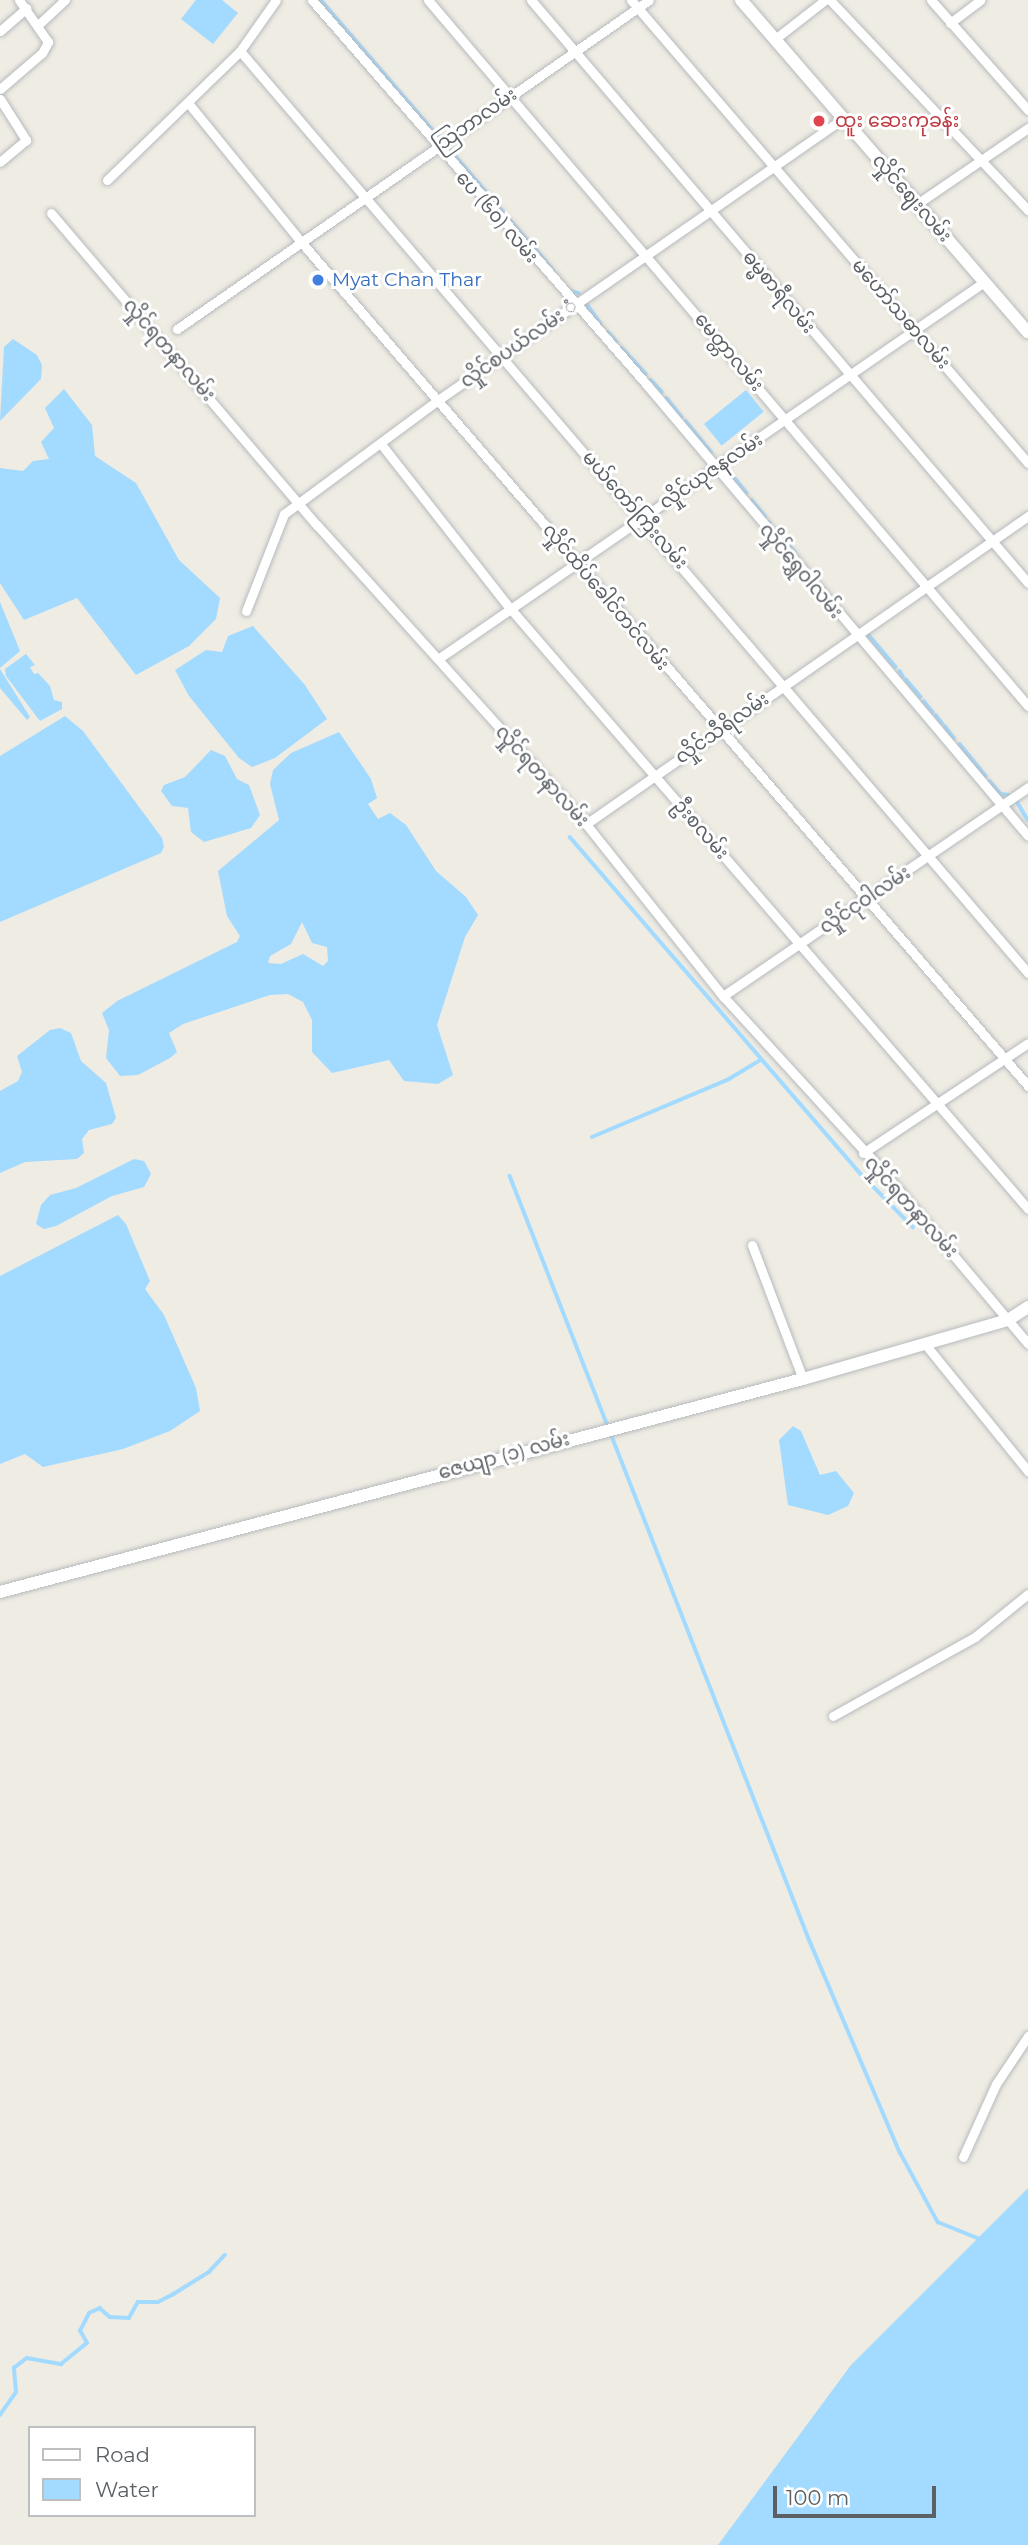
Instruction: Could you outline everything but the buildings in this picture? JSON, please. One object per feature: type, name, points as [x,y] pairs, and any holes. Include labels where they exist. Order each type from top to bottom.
[{"type":"street","points":[[38,25],[65,0]]},
{"type":"street","points":[[107,180],[189,104],[240,51],[276,0]]},
{"type":"street","name":"ပေ (၆၀) လမ်း","points":[[312,0],[573,305]]},
{"type":"street","name":"မေတ္တာလမ်း","points":[[428,0],[788,419],[1028,706]]},
{"type":"street","name":"ဓမ္မစာရီလမ်း","points":[[531,0],[1028,583]]},
{"type":"street","name":"သြဘာလမ်း","points":[[177,329],[575,51],[634,4],[649,0]]},
{"type":"street","name":"လှိုင်ဈေးလမ်း","points":[[741,0],[984,282],[1025,324]]},
{"type":"street","points":[[775,39],[828,0],[983,158],[1028,210]]},
{"type":"street","points":[[931,0],[1028,110]]},
{"type":"street","points":[[950,23],[980,0]]},
{"type":"street","points":[[0,31],[22,4],[48,42],[42,53],[0,89]]},
{"type":"street","points":[[634,4],[772,167]]},
{"type":"street","name":"မယ်တော်ကြီးလမ်း","points":[[240,51],[642,517],[1028,973]]},
{"type":"street","points":[[0,99],[26,141],[0,162]]},
{"type":"street","name":"လှိုင်ထိပ်ခေါင်တင်လမ်း","points":[[189,104],[302,243],[1028,1086]]},
{"type":"street","name":"လှိုင်စပယ်လမ်း ံ","points":[[246,611],[284,514],[438,400],[843,119]]},
{"type":"street","points":[[917,204],[1028,128]]},
{"type":"street","name":"မဟော်သဓာလမ်း","points":[[772,167],[1028,463]]},
{"type":"street","name":"လှိုင်ရတနာလမ်း","points":[[51,213],[299,502],[586,824],[723,996],[1028,1344]]},
{"type":"street","name":"လှိုင်ယုဇနလမ်း","points":[[438,659],[509,607],[578,564],[984,282]]},
{"type":"street","name":"လှိုင်ရွှေဝါလမ်း","points":[[573,305],[1007,801],[1028,836]]},
{"type":"street","name":"ဦးစလမ်း","points":[[381,444],[509,607],[802,943],[1028,1209]]},
{"type":"street","name":"လှိုင်သီရိလမ်း","points":[[586,824],[718,729],[1028,516]]},
{"type":"street","name":"လှိုင်ငုဝါလမ်း","points":[[723,996],[1028,787]]},
{"type":"street","points":[[863,1153],[1028,1043]]},
{"type":"street","points":[[752,1245],[803,1379]]},
{"type":"street","name":"ဇေယျာ (၁) လမ်း","points":[[0,1592],[602,1429],[803,1379],[1008,1320],[1028,1307]]},
{"type":"street","points":[[925,1344],[1028,1471]]},
{"type":"street","points":[[833,1716],[975,1637],[1028,1594]]},
{"type":"street","points":[[963,2157],[996,2084],[1028,2036]]},
{"type":"water","points":[[196,0],[222,0],[238,13],[213,44],[181,19]]},
{"type":"water","points":[[13,339],[37,355],[42,365],[41,379],[0,421],[4,347]]},
{"type":"water","points":[[64,389],[92,425],[95,456],[136,483],[179,560],[220,598],[216,619],[189,646],[136,675],[77,598],[24,620],[0,583],[0,468],[23,471],[33,461],[49,459],[41,442],[54,428],[45,408]]},
{"type":"water","points":[[746,390],[764,412],[722,446],[704,424]]},
{"type":"water","points":[[0,602],[20,651],[0,668]]},
{"type":"water","points":[[253,626],[305,685],[327,719],[275,758],[252,767],[239,758],[189,696],[175,670],[206,650],[222,652],[228,636]]},
{"type":"water","points":[[26,654],[35,665],[30,667],[34,674],[38,673],[50,686],[54,700],[62,702],[62,709],[40,721],[6,676],[5,669]]},
{"type":"water","points":[[0,669],[30,717],[27,720],[0,688]]},
{"type":"water","points":[[65,716],[83,731],[162,838],[164,847],[161,853],[0,922],[0,756]]},
{"type":"water","points":[[339,732],[371,779],[377,798],[368,804],[378,819],[390,813],[406,825],[436,871],[466,897],[478,915],[465,937],[437,1025],[453,1075],[438,1084],[404,1081],[389,1060],[332,1073],[312,1052],[312,1020],[303,1002],[288,994],[270,995],[183,1024],[169,1033],[177,1052],[170,1058],[138,1075],[120,1076],[106,1058],[109,1030],[102,1013],[117,1001],[237,942],[240,936],[227,916],[218,871],[279,820],[270,784],[273,770],[291,753]],"holes":[[[302,922],[312,943],[327,947],[328,961],[323,966],[303,954],[281,964],[268,963],[270,956],[291,944]]]},
{"type":"water","points":[[211,750],[225,756],[237,779],[249,785],[260,815],[251,828],[204,842],[191,832],[188,808],[172,806],[161,791],[164,785],[185,777]]},
{"type":"water","points":[[60,1028],[71,1033],[81,1061],[106,1083],[116,1118],[112,1124],[89,1130],[82,1139],[84,1153],[77,1159],[25,1162],[0,1173],[0,1091],[18,1081],[22,1072],[17,1056],[50,1030]]},
{"type":"water","points":[[134,1159],[144,1161],[151,1174],[144,1187],[112,1196],[56,1226],[44,1229],[36,1224],[41,1205],[50,1195],[76,1188]]},
{"type":"water","points":[[118,1215],[126,1224],[150,1281],[145,1289],[164,1315],[196,1388],[200,1411],[170,1431],[123,1449],[43,1467],[25,1454],[0,1464],[0,1276]]},
{"type":"water","points":[[793,1426],[801,1431],[820,1475],[836,1471],[854,1493],[848,1506],[828,1515],[788,1505],[779,1440]]},
{"type":"water","points":[[1028,2188],[1028,2545],[718,2545],[851,2365]]},
{"type":"waterway","points":[[321,0],[438,136]]},
{"type":"waterway","points":[[446,145],[531,244]]},
{"type":"waterway","points":[[536,249],[553,270]]},
{"type":"waterway","points":[[570,291],[579,293]]},
{"type":"waterway","points":[[587,304],[601,324]]},
{"type":"waterway","points":[[608,332],[617,342]]},
{"type":"waterway","points":[[622,348],[646,374]]},
{"type":"waterway","points":[[651,380],[662,392]]},
{"type":"waterway","points":[[667,398],[682,417]]},
{"type":"waterway","points":[[686,421],[711,452]]},
{"type":"waterway","points":[[726,467],[747,493]]},
{"type":"waterway","points":[[752,500],[765,516]]},
{"type":"waterway","points":[[769,522],[780,536]]},
{"type":"waterway","points":[[785,541],[795,552]]},
{"type":"waterway","points":[[868,634],[896,667]]},
{"type":"waterway","points":[[900,671],[903,676]]},
{"type":"waterway","points":[[906,679],[921,697]]},
{"type":"waterway","points":[[924,701],[933,712]]},
{"type":"waterway","points":[[936,715],[942,723]]},
{"type":"waterway","points":[[945,726],[954,738]]},
{"type":"waterway","points":[[960,744],[986,776]]},
{"type":"waterway","points":[[990,781],[1001,794],[1008,795]]},
{"type":"waterway","points":[[1016,800],[1028,820]]},
{"type":"waterway","points":[[570,837],[863,1176]]},
{"type":"waterway","points":[[592,1137],[729,1079],[761,1060]]},
{"type":"waterway","points":[[510,1176],[809,1939],[900,2152],[938,2222],[980,2239]]},
{"type":"waterway","points":[[869,1182],[913,1227]]},
{"type":"waterway","points":[[0,2415],[16,2392],[14,2368],[27,2358],[61,2364],[87,2343],[80,2331],[89,2313],[100,2308],[110,2317],[129,2318],[138,2302],[158,2302],[172,2295],[209,2272],[225,2255]]},
{"type":"place","name":"ထူး ဆေးကုခန်း","points":[[819,121]]},
{"type":"place","name":"Myat Chan Thar","points":[[318,280]]}]
